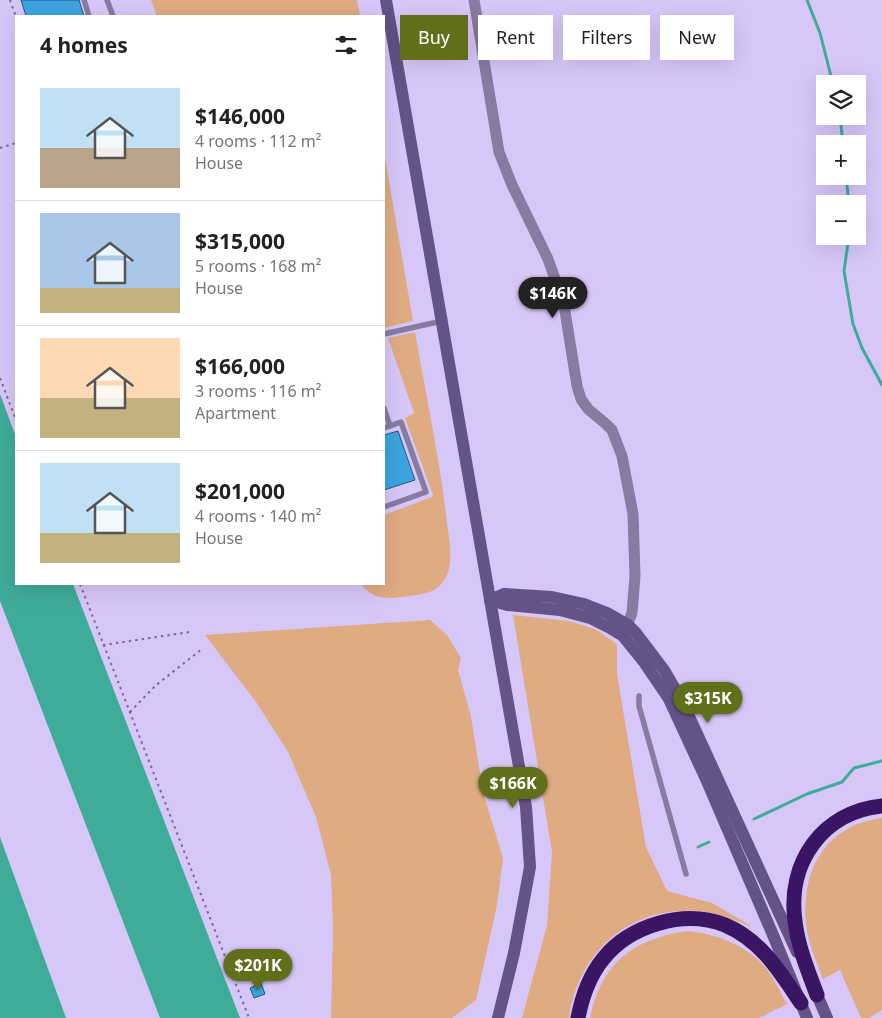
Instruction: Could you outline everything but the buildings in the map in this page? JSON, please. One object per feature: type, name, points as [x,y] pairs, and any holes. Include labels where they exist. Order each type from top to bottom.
[{"type":"highway","points":[[817,995],[800,949],[797,934],[794,905],[797,876],[809,850],[826,830],[850,815],[862,810],[882,806]]},
{"type":"highway","points":[[578,1018],[589,982],[604,958],[614,948],[625,939],[650,927],[685,919],[696,919],[724,925],[747,938],[775,964],[800,1003]]},
{"type":"street","points":[[386,0],[526,806],[530,867],[514,953],[498,1018]]},
{"type":"street","points":[[474,0],[499,152],[512,185],[548,259],[559,290],[564,306],[577,386],[581,399],[588,409],[612,430],[622,456],[633,514],[634,596],[632,613],[625,631]]},
{"type":"street","points":[[490,600],[507,605],[567,611],[625,631],[650,651],[682,701],[827,1018]]},
{"type":"street","points":[[625,631],[674,709],[774,935],[807,1018]]},
{"type":"lane","points":[[84,0],[89,15]]},
{"type":"lane","points":[[107,0],[113,15]]},
{"type":"lane","points":[[385,334],[442,321]]},
{"type":"lane","points":[[385,414],[387,427],[401,422],[426,492],[385,507]]},
{"type":"lane","points":[[640,696],[639,706],[686,874]]},
{"type":"path","points":[[10,0],[15,15]]},
{"type":"path","points":[[0,148],[15,142]]},
{"type":"path","points":[[0,378],[15,417]]},
{"type":"path","points":[[80,585],[249,1018]]},
{"type":"path","points":[[103,645],[190,632]]},
{"type":"path","points":[[130,713],[155,686],[202,650]]},
{"type":"shaded area","points":[[151,0],[357,0],[360,15],[157,15]]},
{"type":"shaded area","points":[[385,158],[413,321],[385,328]]},
{"type":"shaded area","points":[[415,332],[441,475],[450,541],[450,561],[445,580],[430,592],[396,598],[379,597],[370,593],[362,585],[385,585],[385,515],[433,495],[405,418],[414,413],[388,338]]},
{"type":"shaded area","points":[[0,394],[15,434],[15,585],[73,585],[240,1018],[160,1018],[0,601]]},
{"type":"shaded area","points":[[513,615],[569,621],[595,629],[617,644],[617,674],[646,847],[667,891],[712,903],[753,927],[718,915],[697,911],[673,911],[650,916],[629,925],[611,938],[596,954],[583,973],[574,994],[569,1018],[522,1018],[547,925],[552,852]]},
{"type":"shaded area","points":[[430,620],[447,635],[461,658],[458,670],[471,716],[483,792],[503,858],[497,905],[476,1000],[452,1018],[331,1018],[333,930],[331,875],[316,817],[288,752],[256,702],[205,635]]},
{"type":"shaded area","points":[[882,818],[882,1010],[869,1018],[861,1018],[840,970],[823,979],[807,931],[805,910],[811,873],[819,856],[844,831],[861,823]]},
{"type":"shaded area","points":[[0,837],[66,1018],[0,1018]]},
{"type":"shaded area","points":[[687,931],[719,937],[749,952],[768,971],[787,1004],[759,1018],[590,1018],[602,982],[611,968],[622,957],[651,940]]},
{"type":"waterway","points":[[807,0],[820,33],[831,75]]},
{"type":"waterway","points":[[841,125],[842,135]]},
{"type":"waterway","points":[[847,185],[848,195]]},
{"type":"waterway","points":[[848,245],[844,271],[853,324],[862,348],[882,385]]},
{"type":"waterway","points":[[754,819],[807,794],[842,782],[854,768],[882,761]]},
{"type":"waterway","points":[[698,847],[709,842]]}]
